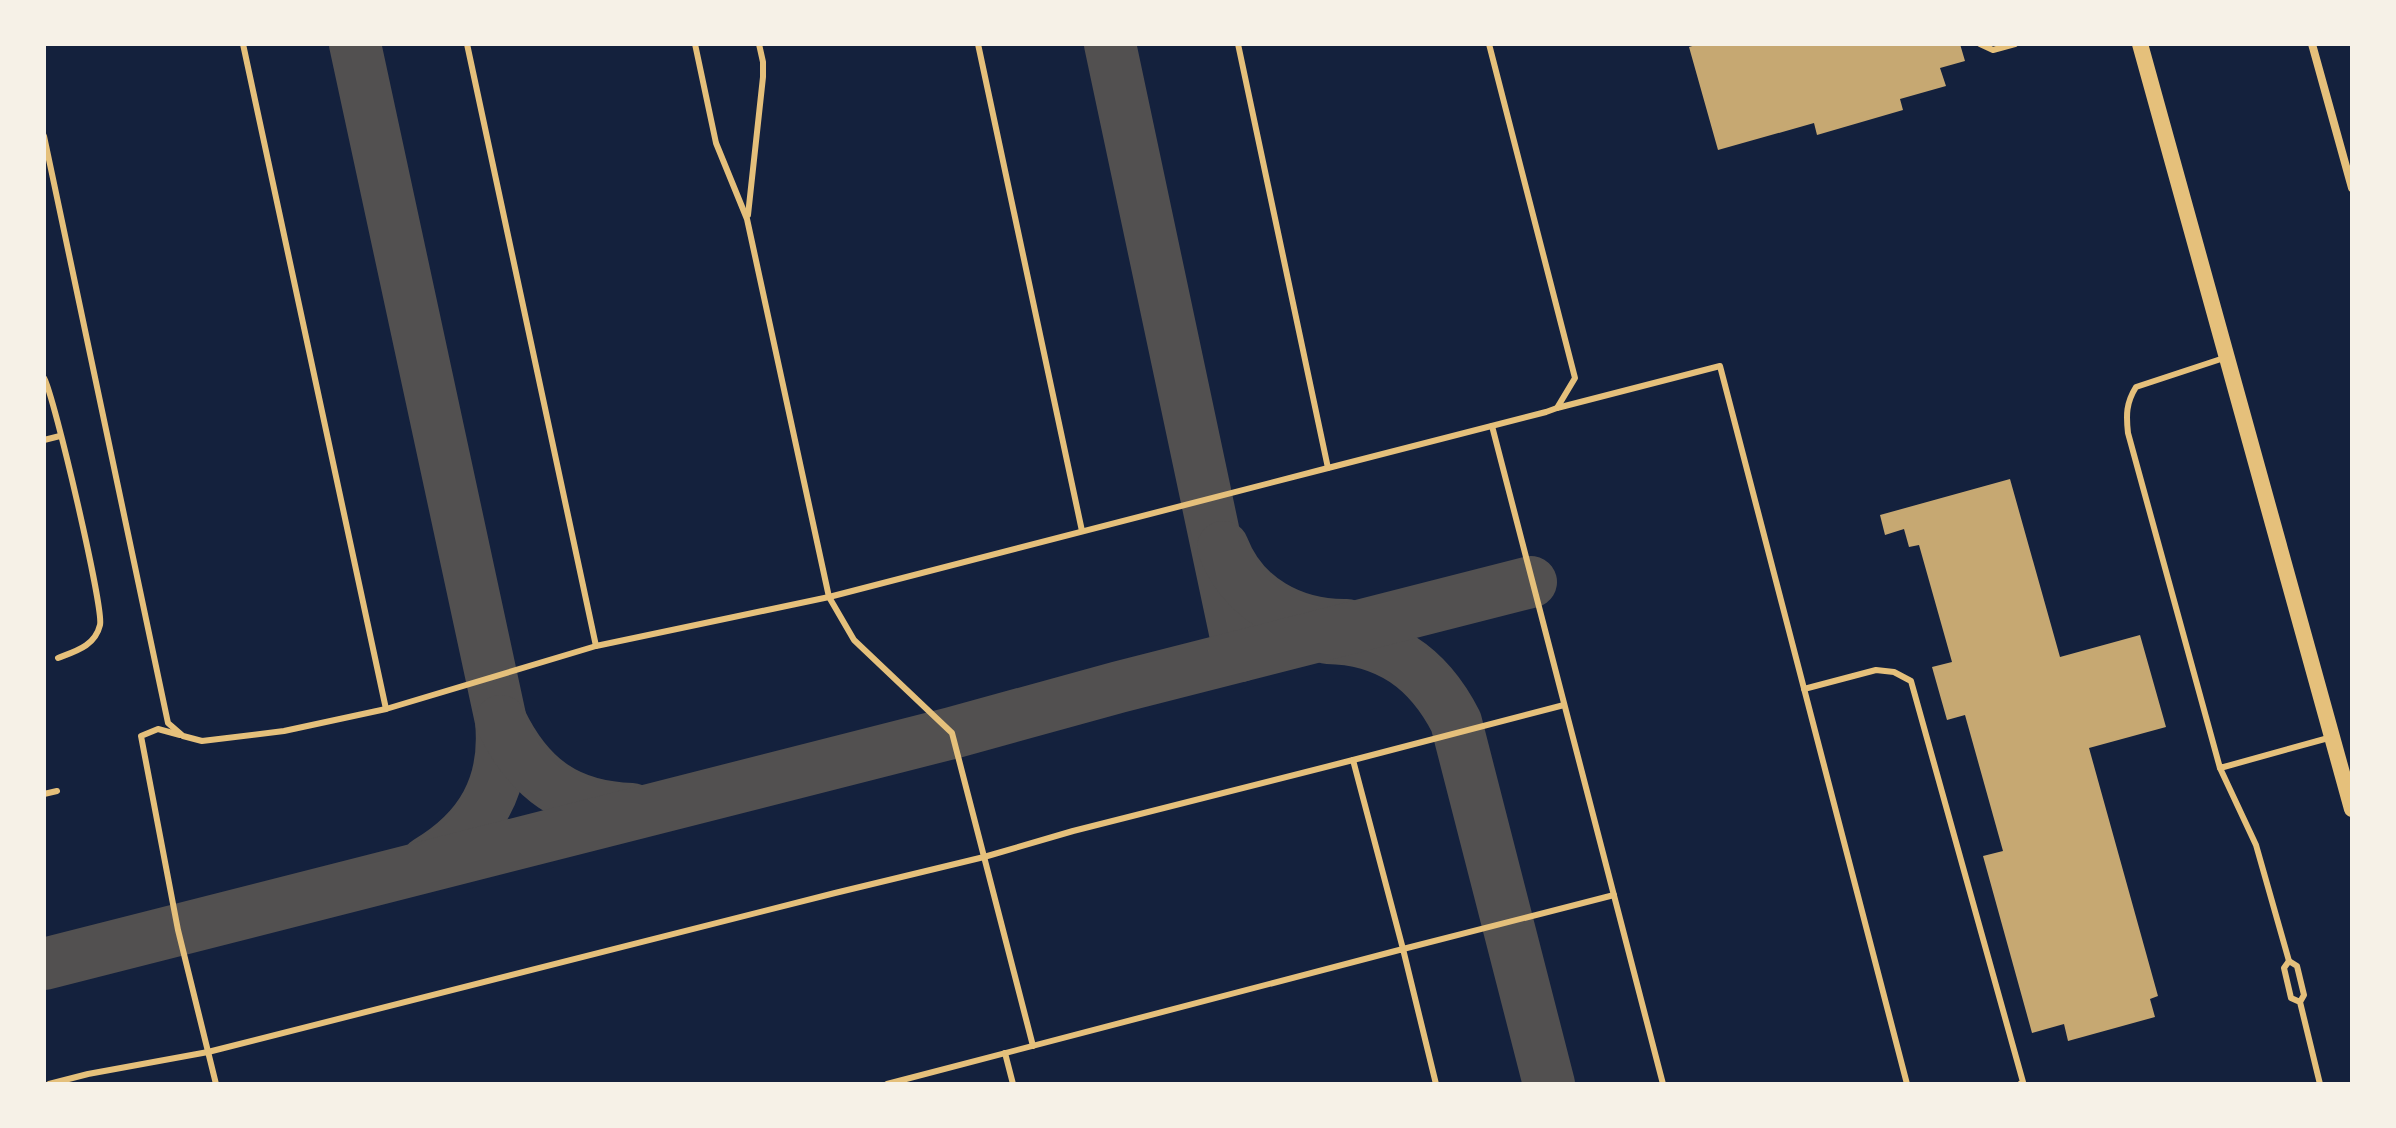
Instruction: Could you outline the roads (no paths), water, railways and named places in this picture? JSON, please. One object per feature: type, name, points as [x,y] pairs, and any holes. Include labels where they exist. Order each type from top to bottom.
[{"type":"main road","points":[[2140,44],[2352,809]]},
{"type":"street","points":[[2312,44],[2349,164],[2352,188]]},
{"type":"lane","points":[[243,44],[386,709]]},
{"type":"lane","points":[[467,44],[596,646]]},
{"type":"lane","points":[[695,44],[716,143],[747,219],[829,597],[854,640],[952,733],[1033,1046]]},
{"type":"lane","points":[[747,219],[763,77],[759,44]]},
{"type":"lane","points":[[978,44],[1082,531]]},
{"type":"lane","points":[[1238,44],[1328,468]]},
{"type":"lane","points":[[1489,44],[1575,378],[1557,408]]},
{"type":"lane","points":[[1980,44],[1993,50],[2015,44]]},
{"type":"lane","points":[[44,136],[168,723],[183,736]]},
{"type":"lane","points":[[2227,357],[2136,387],[2129,397],[2126,411],[2128,433],[2220,768],[2256,845],[2289,961],[2297,966],[2304,995],[2300,1002],[2320,1084]]},
{"type":"lane","points":[[216,1084],[175,914],[141,736],[158,729],[202,741],[284,731],[386,709],[596,646],[829,597],[1720,366],[1907,1084]]},
{"type":"lane","points":[[44,378],[95,584],[101,623],[88,646],[58,658]]},
{"type":"lane","points":[[1492,426],[1663,1084]]},
{"type":"lane","points":[[44,440],[60,436]]},
{"type":"lane","points":[[1804,689],[1876,670],[1894,672],[1911,681],[2023,1083]]},
{"type":"lane","points":[[49,1084],[208,1052],[984,857],[1073,831],[1564,705]]},
{"type":"lane","points":[[2220,768],[2332,737]]},
{"type":"lane","points":[[1353,760],[1436,1084]]},
{"type":"lane","points":[[44,794],[57,791]]},
{"type":"lane","points":[[887,1084],[1614,895]]},
{"type":"lane","points":[[2289,961],[2284,968],[2291,998],[2300,1002]]},
{"type":"lane","points":[[1005,1053],[1013,1084]]}]
